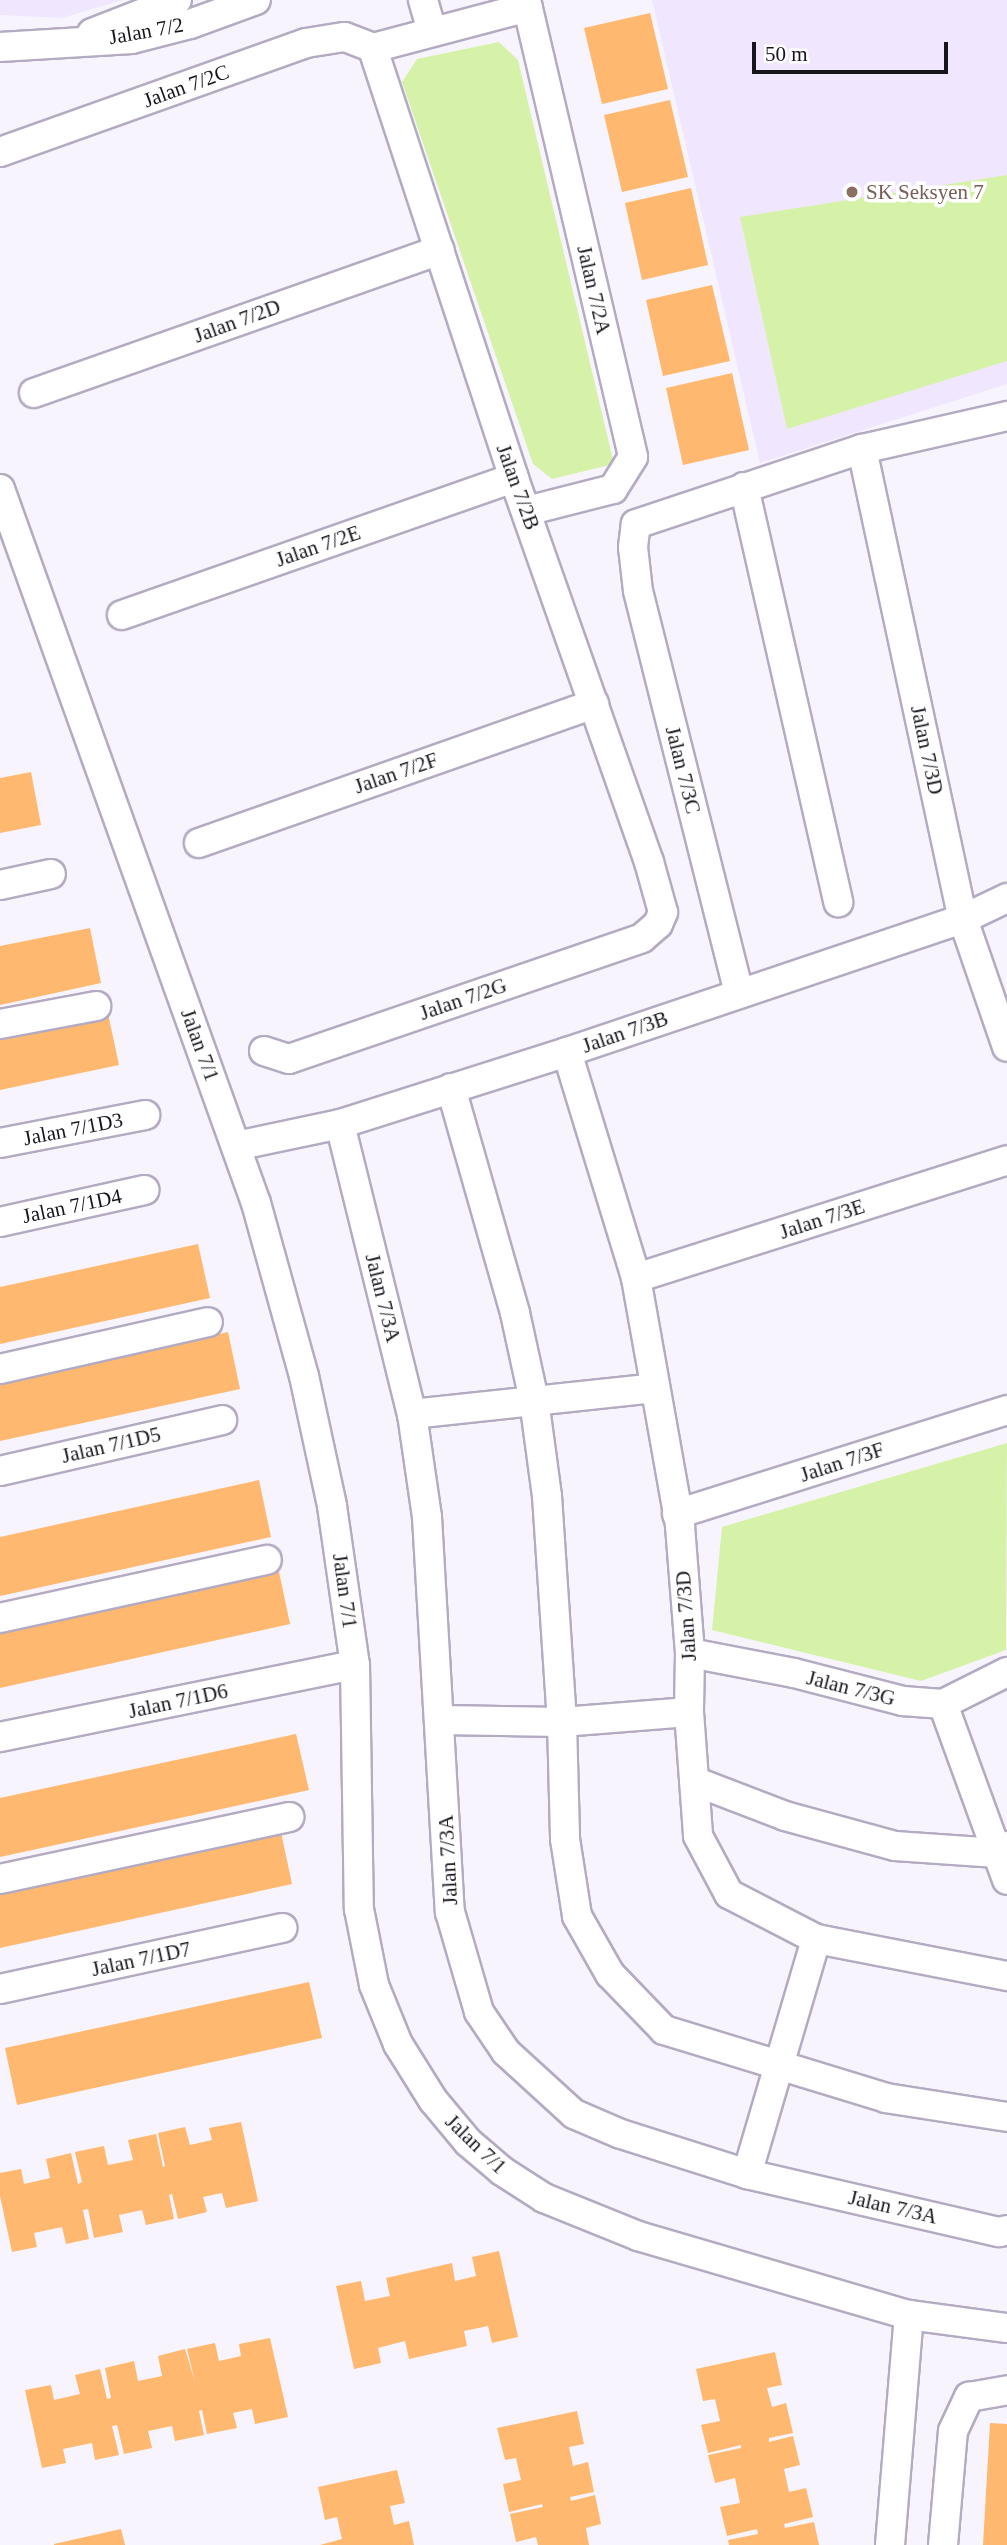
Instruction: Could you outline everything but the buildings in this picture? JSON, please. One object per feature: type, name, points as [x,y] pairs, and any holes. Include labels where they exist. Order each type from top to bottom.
[{"type":"street","name":"Jalan 7/2","points":[[73,41],[177,0]]},
{"type":"street","name":"Jalan 7/2","points":[[0,47],[132,38],[190,24],[256,0]]},
{"type":"street","points":[[423,0],[432,32]]},
{"type":"street","points":[[373,48],[432,32],[466,11],[527,3]]},
{"type":"street","name":"Jalan 7/2A","points":[[527,3],[634,457],[613,489],[527,511]]},
{"type":"street","name":"Jalan 7/2C","points":[[0,152],[306,43],[345,37],[373,48]]},
{"type":"street","name":"Jalan 7/2B","points":[[373,48],[514,478],[660,897],[663,912],[658,924]]},
{"type":"street","name":"Jalan 7/2D","points":[[34,393],[439,250]]},
{"type":"street","points":[[838,902],[744,487],[862,449],[1007,416]]},
{"type":"street","name":"Jalan 7/3D","points":[[862,449],[963,919],[1007,1047]]},
{"type":"street","name":"Jalan 7/2E","points":[[122,615],[514,478]]},
{"type":"street","name":"Jalan 7/3C","points":[[739,993],[638,591],[633,547],[636,524],[744,487]]},
{"type":"street","name":"Jalan 7/1","points":[[0,489],[8,536],[256,1203],[307,1389],[332,1506],[355,1665],[356,1836],[361,1922],[373,1985],[397,2044],[442,2111],[468,2142],[502,2171],[544,2198],[638,2236],[909,2315],[1007,2328]]},
{"type":"street","name":"Jalan 7/2F","points":[[199,843],[594,704]]},
{"type":"street","points":[[0,885],[51,874]]},
{"type":"street","name":"Jalan 7/3B","points":[[236,1146],[340,1124],[567,1052],[963,919],[1007,898]]},
{"type":"street","name":"Jalan 7/2G","points":[[264,1051],[289,1059],[642,938],[658,924]]},
{"type":"street","points":[[0,1024],[96,1006]]},
{"type":"street","name":"Jalan 7/3D","points":[[567,1052],[636,1278],[677,1514],[690,1653],[688,1712],[698,1836],[729,1894],[816,1939],[1007,1976]]},
{"type":"street","points":[[451,1088],[515,1313],[534,1400],[547,1496],[562,1722],[565,1839],[577,1916],[610,1974],[664,2030],[886,2098],[1007,2117]]},
{"type":"street","name":"Jalan 7/1D3","points":[[0,1143],[145,1115]]},
{"type":"street","name":"Jalan 7/3A","points":[[340,1124],[412,1414],[427,1517],[441,1720],[450,1912],[479,2012],[506,2052],[574,2115],[621,2134],[747,2174],[999,2232],[1007,2231]]},
{"type":"street","name":"Jalan 7/3E","points":[[636,1278],[1007,1160]]},
{"type":"street","name":"Jalan 7/1D4","points":[[0,1222],[144,1190]]},
{"type":"street","points":[[0,1369],[208,1322]]},
{"type":"street","points":[[412,1414],[655,1388]]},
{"type":"street","name":"Jalan 7/3F","points":[[677,1514],[1007,1410]]},
{"type":"street","name":"Jalan 7/1D5","points":[[0,1471],[222,1420]]},
{"type":"street","points":[[0,1618],[267,1560]]},
{"type":"street","name":"Jalan 7/3G","points":[[690,1653],[794,1673],[903,1701],[943,1704]]},
{"type":"street","name":"Jalan 7/1D6","points":[[0,1737],[355,1665]]},
{"type":"street","points":[[1007,1672],[943,1704],[1002,1850],[1007,1880]]},
{"type":"street","points":[[441,1720],[562,1722],[688,1712]]},
{"type":"street","points":[[694,1782],[785,1816],[895,1846],[1002,1850]]},
{"type":"street","points":[[0,1879],[289,1817]]},
{"type":"street","name":"Jalan 7/1D7","points":[[0,1989],[283,1928]]},
{"type":"street","points":[[747,2174],[816,1939]]},
{"type":"street","points":[[890,2545],[909,2315]]},
{"type":"street","points":[[943,2545],[953,2431],[969,2398],[1007,2390]]},
{"type":"shaded area","points":[[0,0],[122,0],[62,18],[0,15]]},
{"type":"shaded area","name":"SK Seksyen 7","points":[[652,0],[1007,0],[1007,384],[760,463]]},
{"type":"green space","points":[[499,42],[518,60],[614,464],[552,479],[533,464],[402,82],[417,59]]},
{"type":"green space","points":[[1007,175],[1007,361],[787,429],[740,217]]},
{"type":"green space","points":[[1007,1443],[1006,1650],[921,1681],[712,1630],[722,1527]]},
{"type":"place","name":"SK Seksyen 7","points":[[852,192]]}]
